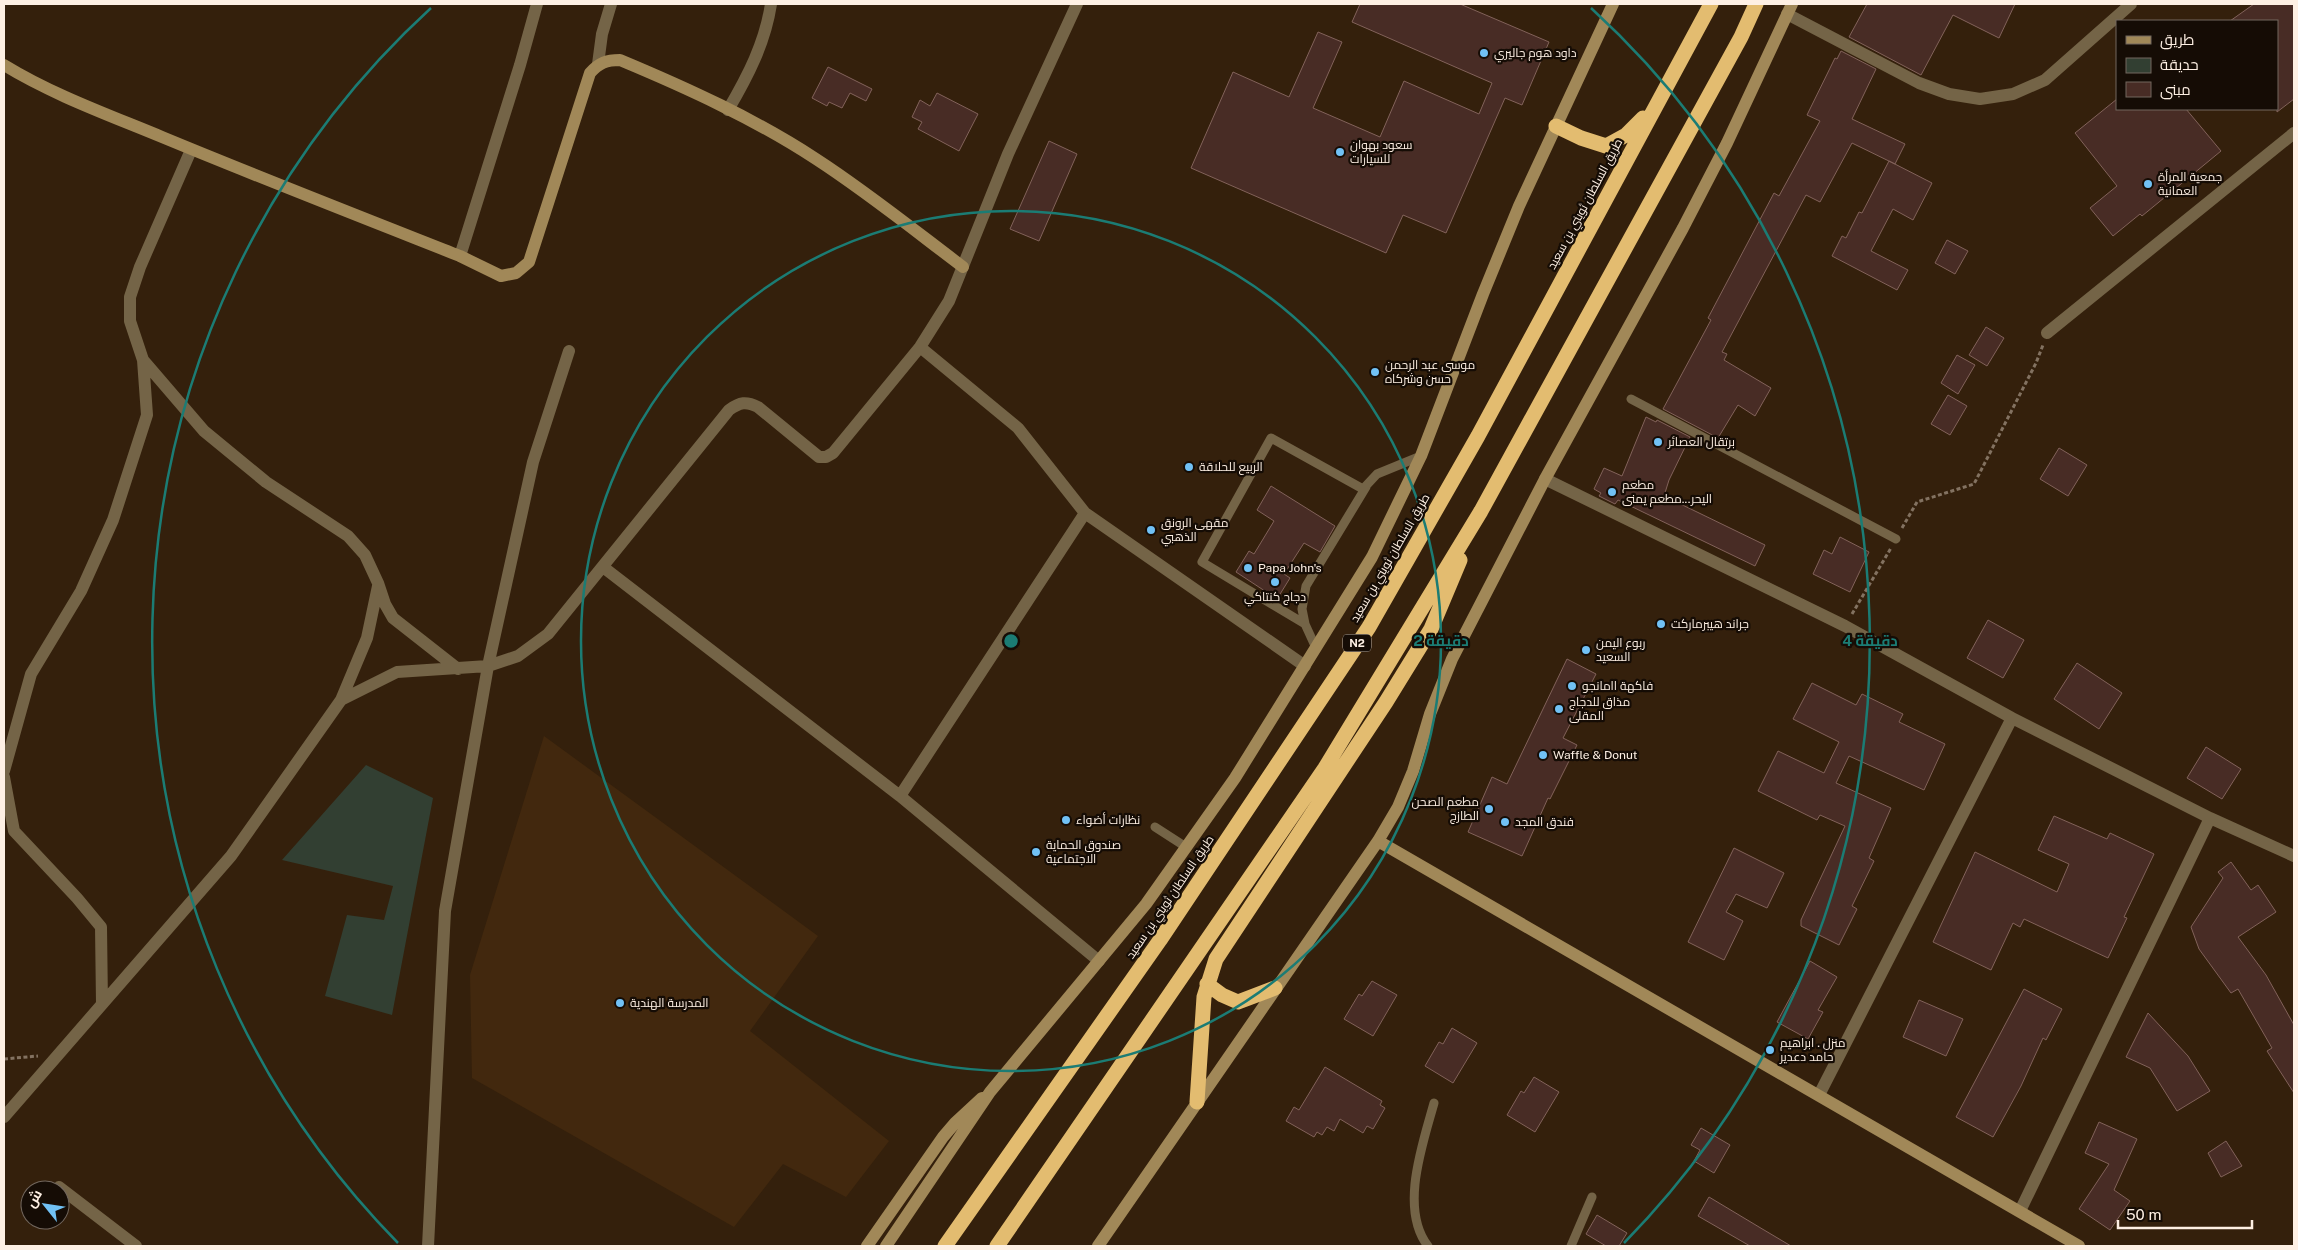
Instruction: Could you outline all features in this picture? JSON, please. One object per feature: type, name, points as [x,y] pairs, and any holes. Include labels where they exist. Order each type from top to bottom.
[{"type":"highway","name":"طريق السلطان ثويني بن سعيد","points":[[944,1246],[1160,940],[1368,626],[1478,436],[1711,4]]},
{"type":"highway","points":[[997,1246],[1325,768],[1481,511],[1741,37],[1756,4]]},
{"type":"highway","points":[[1556,126],[1581,138],[1606,146],[1626,135],[1656,105]]},
{"type":"highway","points":[[1197,1102],[1204,997],[1216,959],[1386,702],[1431,629],[1481,511]]},
{"type":"highway","points":[[1207,984],[1222,995],[1238,1002],[1275,988]]},
{"type":"street","points":[[460,256],[520,65],[537,4]]},
{"type":"street","points":[[598,64],[602,34],[611,4]]},
{"type":"street","points":[[728,110],[752,68],[768,21],[771,4]]},
{"type":"street","points":[[341,700],[398,672],[488,666],[518,656],[548,634],[729,410],[738,403],[749,402],[758,407],[819,457],[826,457],[833,453],[920,348],[949,301],[1008,154],[1077,4]]},
{"type":"street","points":[[886,1246],[990,1092],[1146,904],[1235,778],[1372,557],[1421,456],[1483,294],[1556,126],[1613,4]]},
{"type":"street","points":[[1098,1246],[1378,841],[1398,807],[1409,780],[1430,714],[1452,659],[1545,479],[1683,228],[1727,143],[1789,9],[1919,83],[1950,94],[1980,99],[2013,94],[2045,80],[2131,4]]},
{"type":"street","points":[[4,65],[63,96],[191,150],[460,256],[501,276],[516,273],[528,262],[590,73],[598,64],[608,60],[620,60],[761,126],[831,169],[963,267]]},
{"type":"street","points":[[2047,333],[2294,133]]},
{"type":"street","points":[[4,771],[31,674],[81,591],[113,520],[148,415],[143,360],[130,321],[130,297],[140,267],[191,150]]},
{"type":"street","points":[[920,348],[1018,428],[1085,513],[1305,666]]},
{"type":"street","points":[[428,1246],[445,910],[488,666],[532,462],[569,351]]},
{"type":"street","points":[[143,360],[204,431],[266,482],[348,536],[365,555],[385,604],[393,618],[458,669]]},
{"type":"street","points":[[1545,479],[1845,626],[2012,718],[2210,818],[2294,856]]},
{"type":"street","points":[[900,796],[1085,513]]},
{"type":"street","points":[[603,568],[900,796],[1099,961]]},
{"type":"street","points":[[4,1117],[230,856],[341,700],[367,638],[378,583]]},
{"type":"street","points":[[1819,1095],[2012,718]]},
{"type":"street","points":[[4,777],[14,831],[77,898],[101,927],[102,1004]]},
{"type":"street","points":[[2020,1211],[2210,818]]},
{"type":"street","points":[[1378,841],[2079,1246]]},
{"type":"street","points":[[867,1246],[943,1137],[972,1106],[990,1092]]},
{"type":"street","points":[[70,1195],[136,1246]]},
{"type":"lane","points":[[1631,399],[1896,539]]},
{"type":"lane","points":[[1305,624],[1202,562],[1271,438],[1363,489],[1377,474],[1421,456]]},
{"type":"lane","points":[[1316,648],[1305,624],[1302,609],[1306,586],[1368,484]]},
{"type":"lane","points":[[1155,827],[1186,847]]},
{"type":"lane","points":[[1428,1246],[1417,1220],[1414,1192],[1421,1151],[1434,1103]]},
{"type":"lane","points":[[1571,1246],[1592,1197]]},
{"type":"path","points":[[1845,626],[1917,502],[1974,484],[2036,363],[2047,333]]},
{"type":"path","points":[[4,1059],[59,1054]]},
{"type":"shaded area","name":"المدرسة الهندية","points":[[544,736],[818,936],[750,1031],[889,1141],[846,1197],[783,1164],[734,1227],[472,1078],[470,975]]},
{"type":"green space","points":[[366,765],[433,798],[392,1015],[325,996],[347,915],[384,920],[393,886],[282,860]]},
{"type":"building","name":"سعود بهوان للسيارات","points":[[1360,4],[1460,4],[1549,42],[1522,105],[1505,98],[1446,233],[1403,215],[1386,253],[1191,168],[1233,72],[1289,97],[1318,32],[1342,42],[1313,108],[1380,137],[1404,81],[1479,114],[1492,83],[1352,22]]},
{"type":"building","points":[[1867,4],[2015,4],[1999,38],[1953,15],[1921,75],[1849,37]]},
{"type":"building","points":[[2254,4],[2294,4],[2294,99],[2277,112],[2278,20],[2231,20]]},
{"type":"building","points":[[1841,51],[1876,69],[1852,119],[1905,144],[1895,164],[1852,143],[1820,202],[1806,195],[1722,352],[1727,354],[1724,360],[1771,388],[1755,416],[1738,405],[1718,438],[1663,409],[1711,320],[1708,318],[1774,193],[1779,196],[1820,121],[1807,115],[1835,58],[1837,59]]},
{"type":"building","points":[[828,67],[872,89],[866,101],[850,93],[842,108],[829,102],[827,106],[812,98]]},
{"type":"building","points":[[937,93],[978,114],[959,151],[918,129],[922,122],[912,117],[920,100],[930,106]]},
{"type":"building","name":"جمعية المرأة العمانية","points":[[2116,100],[2116,110],[2187,110],[2221,151],[2142,216],[2140,214],[2113,236],[2090,208],[2117,186],[2075,133]]},
{"type":"building","points":[[1049,141],[1077,154],[1039,241],[1010,229]]},
{"type":"building","points":[[1889,161],[1932,183],[1913,220],[1893,209],[1871,251],[1908,270],[1897,290],[1832,256],[1842,236],[1846,238],[1859,212],[1862,213]]},
{"type":"building","points":[[1947,240],[1968,251],[1955,274],[1935,263]]},
{"type":"building","points":[[1986,327],[2004,338],[1987,366],[1969,355]]},
{"type":"building","points":[[1957,355],[1975,365],[1958,394],[1941,383]]},
{"type":"building","points":[[1948,395],[1967,406],[1950,435],[1931,424]]},
{"type":"building","points":[[1646,417],[1656,422],[1657,420],[1690,437],[1669,480],[1664,496],[1765,545],[1755,566],[1618,500],[1615,504],[1599,496],[1601,493],[1594,489],[1604,468],[1622,476]]},
{"type":"building","points":[[2059,448],[2087,465],[2068,496],[2040,479]]},
{"type":"building","points":[[1271,486],[1335,526],[1320,552],[1304,543],[1284,574],[1290,578],[1277,599],[1236,572],[1249,551],[1254,554],[1274,521],[1257,510]]},
{"type":"building","points":[[1840,537],[1869,552],[1850,592],[1813,574],[1824,550],[1832,554]]},
{"type":"building","points":[[1988,620],[2024,640],[2003,678],[1967,658]]},
{"type":"building","points":[[1567,659],[1596,674],[1563,738],[1577,745],[1550,799],[1548,798],[1522,856],[1468,832],[1492,777],[1507,784]]},
{"type":"building","points":[[2077,663],[2122,693],[2099,729],[2054,699]]},
{"type":"building","points":[[1812,683],[1856,705],[1862,694],[1903,714],[1899,722],[1945,744],[1924,790],[1849,756],[1836,783],[1891,808],[1869,858],[1874,861],[1852,906],[1857,909],[1839,945],[1801,926],[1801,920],[1845,826],[1820,815],[1817,820],[1758,791],[1778,751],[1824,773],[1839,742],[1793,719]]},
{"type":"building","points":[[2206,747],[2241,769],[2222,799],[2187,778]]},
{"type":"building","points":[[2054,816],[2107,839],[2110,833],[2154,854],[2124,917],[2127,918],[2108,958],[2024,919],[2020,927],[2013,923],[1991,970],[1933,942],[1975,852],[2057,892],[2069,864],[2038,850]]},
{"type":"building","points":[[1734,848],[1784,873],[1767,908],[1736,894],[1726,912],[1743,921],[1724,960],[1688,942]]},
{"type":"building","points":[[2231,862],[2251,890],[2258,885],[2276,912],[2238,937],[2266,975],[2294,1025],[2294,1093],[2267,1051],[2272,1048],[2238,989],[2231,993],[2199,949],[2191,927],[2223,878],[2218,872]]},
{"type":"building","points":[[1810,961],[1837,977],[1818,1010],[1823,1012],[1808,1039],[1777,1022]]},
{"type":"building","points":[[1372,981],[1397,995],[1373,1036],[1344,1019],[1359,994],[1362,996]]},
{"type":"building","points":[[2024,989],[2062,1009],[2046,1040],[2043,1038],[2021,1086],[1993,1137],[1956,1117]]},
{"type":"building","points":[[1919,1000],[1963,1019],[1946,1056],[1903,1037]]},
{"type":"building","points":[[2148,1013],[2188,1056],[2210,1091],[2177,1111],[2150,1068],[2126,1057]]},
{"type":"building","points":[[1452,1028],[1477,1043],[1453,1083],[1425,1066],[1439,1042],[1443,1044]]},
{"type":"building","points":[[1325,1067],[1382,1101],[1380,1105],[1385,1108],[1373,1129],[1367,1126],[1363,1133],[1340,1119],[1334,1131],[1327,1127],[1322,1135],[1317,1132],[1314,1137],[1286,1121],[1294,1107],[1299,1110]]},
{"type":"building","points":[[1534,1077],[1559,1092],[1535,1132],[1507,1115],[1521,1091],[1524,1093]]},
{"type":"building","points":[[2099,1122],[2137,1139],[2114,1190],[2130,1201],[2110,1230],[2079,1209],[2109,1164],[2085,1153]]},
{"type":"building","points":[[1701,1128],[1730,1145],[1714,1173],[1694,1161],[1700,1150],[1691,1145]]},
{"type":"building","points":[[2226,1141],[2242,1166],[2221,1177],[2208,1153]]},
{"type":"building","points":[[1709,1197],[1791,1246],[1750,1246],[1698,1216]]},
{"type":"building","points":[[1597,1215],[1627,1233],[1619,1246],[1606,1246],[1586,1234]]},
{"type":"place","name":"داود هوم جاليري","points":[[1484,53]]},
{"type":"place","name":"سعود بهوان للسيارات","points":[[1340,152]]},
{"type":"place","name":"جمعية المرأة العمانية","points":[[2148,184]]},
{"type":"place","name":"موسى عبد الرحمن حسن وشركاه","points":[[1375,372]]},
{"type":"place","name":"برتقال العصاىٔر","points":[[1658,442]]},
{"type":"place","name":"الربيع للحلاقة","points":[[1189,467]]},
{"type":"place","name":"مطعم اليحر...مطعم يمنى","points":[[1612,492]]},
{"type":"place","name":"مقهى الرونق الذهبي","points":[[1151,530]]},
{"type":"place","name":"Papa John's","points":[[1248,568]]},
{"type":"place","name":"دجاج كنتاكي","points":[[1275,582]]},
{"type":"place","name":"جراند ه‍يبرماركت","points":[[1661,624]]},
{"type":"place","name":"ربوع اليمن السعيد","points":[[1586,650]]},
{"type":"place","name":"فاكه‍ة اامانجو","points":[[1572,686]]},
{"type":"place","name":"مذاق للدجاج المقلى","points":[[1559,709]]},
{"type":"place","name":"Waffle & Donut","points":[[1543,755]]},
{"type":"place","name":"مطعم الصحن الطازج","points":[[1489,809]]},
{"type":"place","name":"نظارات أضواء","points":[[1066,820]]},
{"type":"place","name":"فندق المجد","points":[[1505,822]]},
{"type":"place","name":"صندوق الحماية الاجتماعية","points":[[1036,852]]},
{"type":"place","name":"المدرسة الهندية","points":[[620,1003]]},
{"type":"place","name":"منزل . ابراهيم حامد دعدير","points":[[1770,1050]]}]
